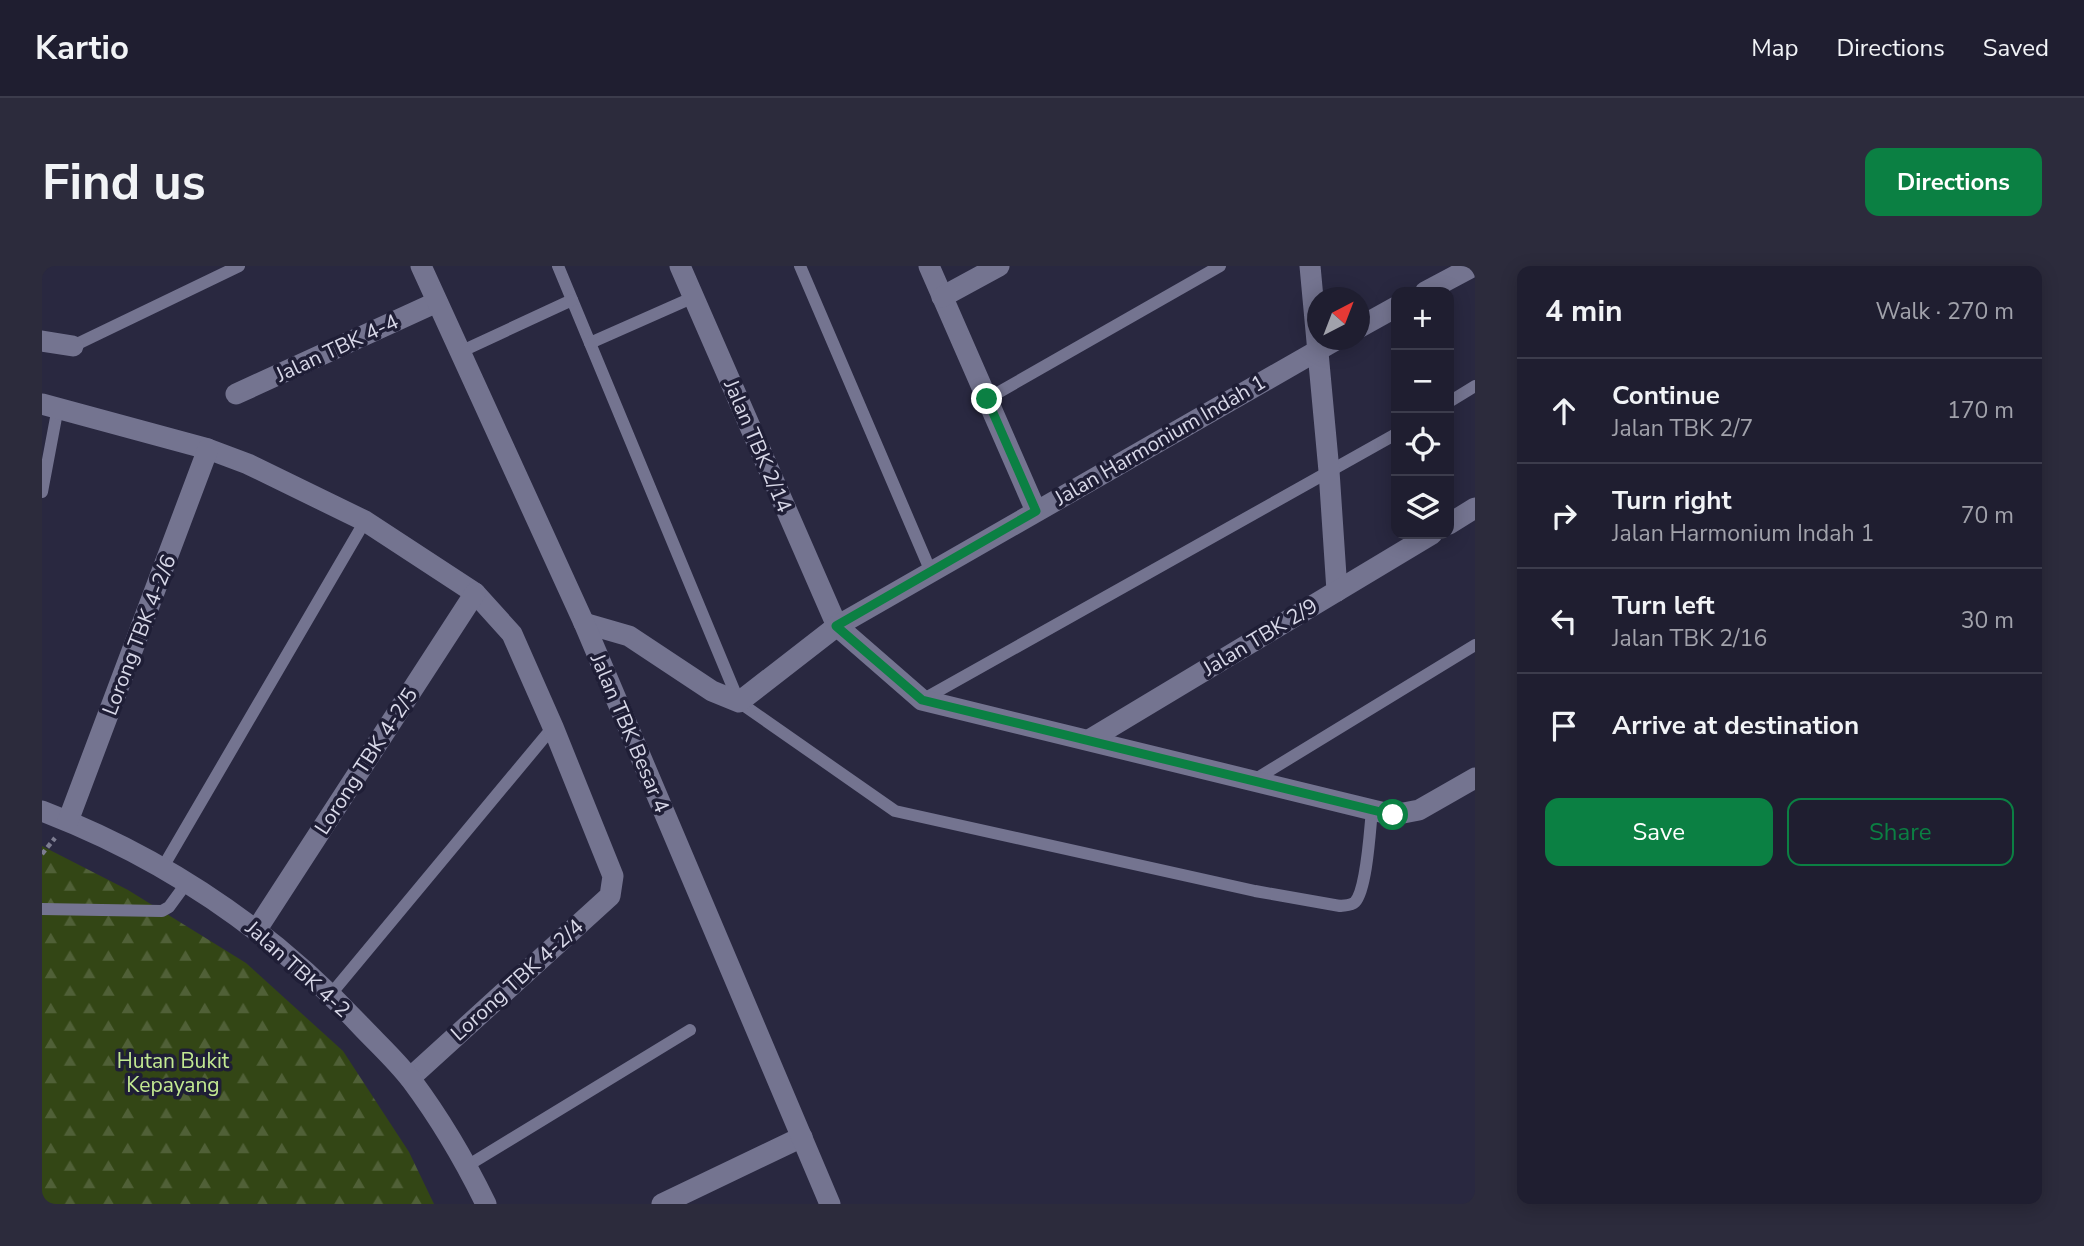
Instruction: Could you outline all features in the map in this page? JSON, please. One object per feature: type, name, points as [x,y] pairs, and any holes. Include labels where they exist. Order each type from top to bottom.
[{"type":"street","name":"Jalan TBK Besar 4","points":[[421,266],[584,623],[831,1204]]},
{"type":"street","name":"Jalan TBK 2/14","points":[[680,266],[836,626]]},
{"type":"street","points":[[929,266],[1036,511]]},
{"type":"street","points":[[943,297],[999,266]]},
{"type":"street","points":[[1310,266],[1315,287]]},
{"type":"street","points":[[1434,287],[1474,266]]},
{"type":"street","name":"Jalan TBK 4-4","points":[[236,394],[438,302]]},
{"type":"street","points":[[1370,321],[1391,310]]},
{"type":"street","points":[[42,341],[74,346]]},
{"type":"street","name":"Jalan Harmonium Indah 1","points":[[739,702],[836,626],[1317,350]]},
{"type":"street","points":[[1327,350],[1329,471],[1337,591]]},
{"type":"street","points":[[50,406],[208,449],[248,464],[365,521],[475,593],[512,634],[553,727]]},
{"type":"street","name":"Lorong TBK 4-2/6","points":[[68,821],[208,449]]},
{"type":"street","points":[[1454,521],[1475,508]]},
{"type":"street","name":"Jalan TBK 2/9","points":[[1088,740],[1424,539]]},
{"type":"street","name":"Lorong TBK 4-2/5","points":[[257,929],[475,593]]},
{"type":"street","points":[[584,623],[629,636],[712,691],[739,702]]},
{"type":"street","points":[[836,626],[922,700],[1393,815],[1419,810],[1475,778]]},
{"type":"street","name":"Lorong TBK 4-2/4","points":[[410,1078],[610,896],[613,876],[553,727]]},
{"type":"street","name":"Jalan TBK 4-2","points":[[42,811],[68,821],[188,881],[257,929],[331,994],[410,1078],[467,1166],[486,1204]]},
{"type":"street","points":[[662,1204],[802,1137]]},
{"type":"lane","points":[[74,346],[239,266]]},
{"type":"lane","points":[[558,266],[739,702],[895,811],[1255,891],[1340,906],[1352,904],[1357,900],[1367,859],[1372,810]]},
{"type":"lane","points":[[800,266],[931,572]]},
{"type":"lane","points":[[987,399],[1220,266]]},
{"type":"lane","points":[[590,343],[694,297]]},
{"type":"lane","points":[[460,352],[572,300]]},
{"type":"lane","points":[[1454,399],[1475,386]]},
{"type":"lane","points":[[42,492],[50,406]]},
{"type":"lane","points":[[922,700],[1391,437]]},
{"type":"lane","points":[[163,867],[365,521]]},
{"type":"lane","points":[[1254,781],[1475,645]]},
{"type":"lane","points":[[331,994],[553,727]]},
{"type":"lane","points":[[42,909],[162,911],[169,907],[188,881]]},
{"type":"lane","points":[[467,1166],[690,1030]]},
{"type":"green space","name":"Hutan Bukit Kepayang","points":[[42,846],[128,890],[246,963],[343,1051],[409,1152],[434,1204],[42,1204]]},
{"type":"route","points":[[987,399],[1036,511],[836,626],[922,700],[1393,815]]}]
